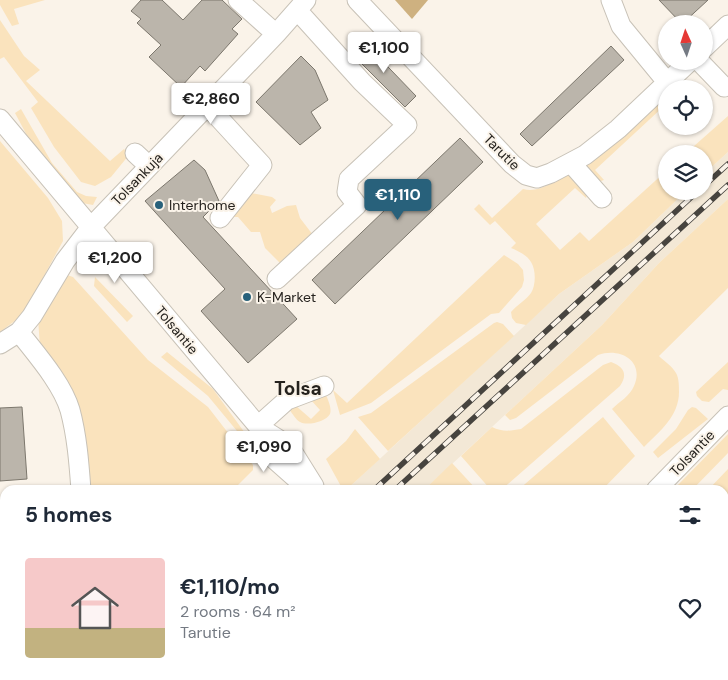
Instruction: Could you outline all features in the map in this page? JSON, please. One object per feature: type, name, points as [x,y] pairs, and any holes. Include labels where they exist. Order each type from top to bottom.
[{"type":"street","points":[[238,0],[276,34]]},
{"type":"street","name":"Tarutie","points":[[357,0],[506,157],[526,175],[537,178],[585,155],[618,129],[658,92]]},
{"type":"street","points":[[611,0],[621,26],[661,80]]},
{"type":"street","points":[[278,279],[357,205],[347,192],[349,179],[407,125],[362,82],[302,5]]},
{"type":"street","name":"Tolsankuja","points":[[19,332],[32,316],[65,261],[91,227],[302,5]]},
{"type":"street","points":[[713,39],[728,25]]},
{"type":"street","name":"Tarutie","points":[[671,80],[681,70]]},
{"type":"street","points":[[709,70],[724,86]]},
{"type":"street","points":[[207,105],[262,166],[220,218]]},
{"type":"street","name":"Tolsantie","points":[[0,119],[258,426],[274,459],[303,485]]},
{"type":"street","points":[[135,153],[149,166]]},
{"type":"street","points":[[571,163],[602,198]]},
{"type":"street","points":[[0,344],[19,332],[52,376],[69,408],[78,450],[81,485]]},
{"type":"street","points":[[258,426],[286,400],[324,386]]},
{"type":"street","name":"Tolsantie","points":[[661,485],[728,416]]},
{"type":"street","name":"Tolsantie","points":[[258,426],[289,446],[313,485]]},
{"type":"shaded area","points":[[0,0],[45,0],[14,9],[19,24],[12,26],[0,5]]},
{"type":"shaded area","points":[[395,0],[428,0],[412,19]]},
{"type":"shaded area","points":[[0,20],[24,56],[40,70],[26,81],[110,161],[124,149],[129,155],[111,177],[95,186],[81,182],[54,147],[31,108],[38,102],[4,57],[0,59]]},
{"type":"shaded area","points":[[658,102],[658,112],[595,170],[604,180],[598,182],[582,165]]},
{"type":"shaded area","points":[[21,109],[52,163],[77,192],[86,196],[97,197],[93,205],[82,203],[41,162],[15,113]]},
{"type":"shaded area","points":[[728,116],[728,152],[713,166],[713,145],[695,145],[706,135],[713,135],[713,129]]},
{"type":"shaded area","points":[[0,141],[48,198],[62,221],[63,241],[20,317],[0,332]]},
{"type":"shaded area","points":[[728,152],[728,199],[659,263],[602,325],[429,485],[351,485],[559,294],[633,242],[677,200],[713,200],[713,166]]},
{"type":"shaded area","points":[[569,173],[587,195],[586,198],[575,188],[536,224],[560,250],[580,232],[589,241],[658,178],[658,200],[677,200],[633,242],[559,294],[526,325],[516,323],[512,318],[511,312],[533,290],[535,278],[533,265],[525,255],[511,248],[516,243],[495,221],[490,225],[474,209],[479,204],[492,218],[523,189],[535,190],[541,188]]},
{"type":"shaded area","points":[[251,193],[272,197],[276,200],[270,207],[272,213],[287,206],[296,205],[300,218],[313,235],[283,266],[265,248],[260,232],[251,232],[238,217],[234,217],[237,205]]},
{"type":"shaded area","points":[[728,199],[728,288],[659,356],[677,375],[679,385],[678,401],[668,422],[644,447],[612,409],[630,393],[637,377],[633,363],[628,358],[614,353],[598,355],[516,418],[510,420],[505,415],[602,325],[659,263]]},
{"type":"shaded area","points":[[504,255],[518,264],[523,270],[524,280],[522,287],[499,313],[491,314],[371,403],[340,415],[333,390],[347,403]]},
{"type":"shaded area","points":[[64,274],[73,277],[148,360],[208,407],[253,465],[253,470],[238,485],[85,485],[82,455],[40,347],[38,318]]},
{"type":"shaded area","points":[[95,277],[133,316],[127,322],[94,286]]},
{"type":"shaded area","points":[[497,322],[503,324],[514,336],[388,451],[358,417],[371,413]]},
{"type":"shaded area","points":[[167,352],[213,389],[263,458],[261,460],[208,396],[161,357]]},
{"type":"shaded area","points":[[611,362],[622,369],[624,378],[620,386],[507,485],[487,485],[461,456],[492,427],[506,431],[521,429],[603,365]]},
{"type":"shaded area","points":[[728,362],[728,390],[723,389],[709,402],[702,401],[696,392]]},
{"type":"shaded area","points":[[326,395],[330,404],[330,414],[321,421],[307,424],[300,422],[289,409],[295,405],[311,419],[320,410],[310,399]]},
{"type":"shaded area","points":[[692,407],[696,408],[708,419],[658,458],[653,452],[676,429]]},
{"type":"shaded area","points":[[603,417],[635,456],[607,485],[524,485]]},
{"type":"shaded area","points":[[355,429],[380,459],[351,485],[340,485],[326,459],[346,441]]},
{"type":"shaded area","points":[[728,434],[728,453],[697,485],[678,485]]},
{"type":"shaded area","points":[[452,463],[472,485],[429,485]]},
{"type":"shaded area","points":[[728,469],[728,485],[713,485]]},
{"type":"building","points":[[141,0],[162,0],[183,20],[202,0],[222,0],[242,19],[232,29],[238,34],[205,71],[200,66],[181,87],[149,57],[161,45],[137,23],[141,19],[131,11]]},
{"type":"building","points":[[659,0],[708,0],[692,15],[673,15]]},
{"type":"building","points":[[364,42],[416,96],[405,107],[352,54]]},
{"type":"building","points":[[611,46],[624,60],[532,146],[520,134]]},
{"type":"building","points":[[301,56],[315,70],[328,100],[311,112],[321,128],[300,145],[256,102]]},
{"type":"building","points":[[460,138],[483,162],[335,304],[312,280]]},
{"type":"building","name":"K-Market","points":[[194,160],[205,170],[219,201],[203,217],[297,319],[248,363],[201,311],[225,289],[145,201]]},
{"type":"building","points":[[22,407],[27,479],[0,481],[0,408]]},
{"type":"railway","points":[[713,178],[728,164]]},
{"type":"railway","points":[[400,485],[728,185]]},
{"type":"railway","points":[[379,485],[688,200]]},
{"type":"place","name":"Interhome","points":[[159,205]]},
{"type":"place","name":"K-Market","points":[[247,297]]},
{"type":"district","name":"Tolsa","points":[[298,388]]}]
